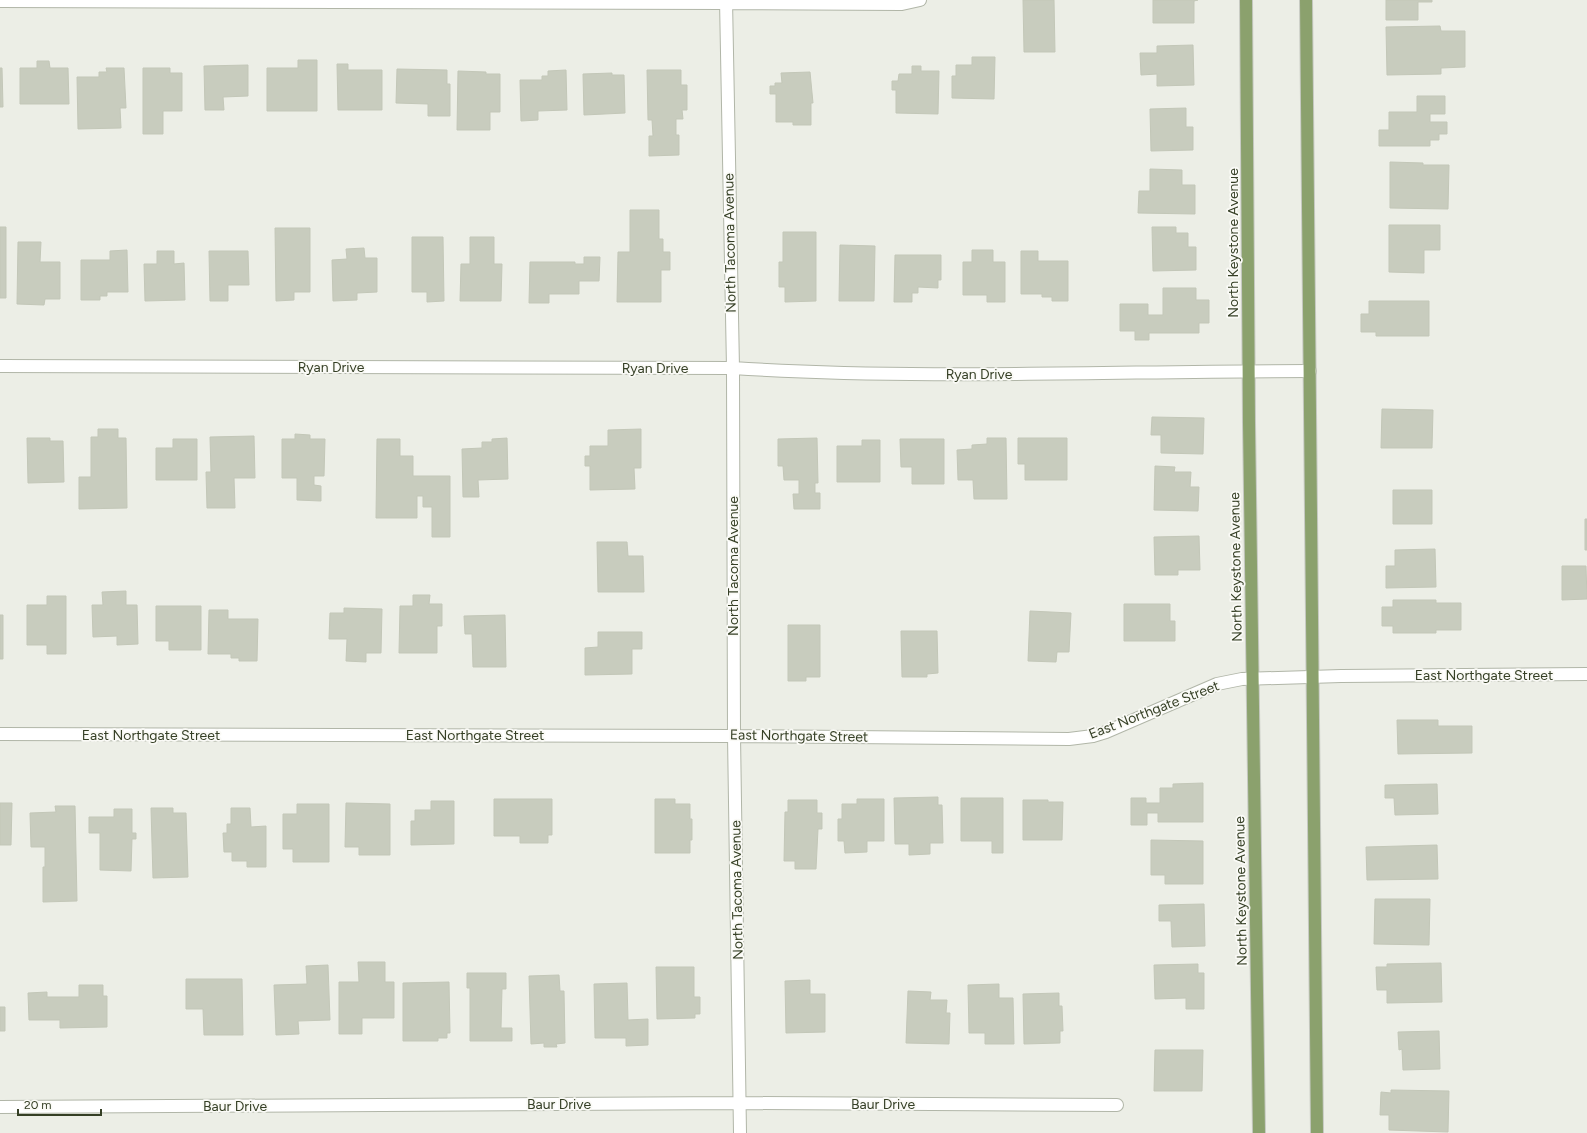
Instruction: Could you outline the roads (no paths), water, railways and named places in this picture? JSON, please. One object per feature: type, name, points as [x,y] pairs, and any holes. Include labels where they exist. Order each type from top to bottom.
[{"type":"main road","name":"North Keystone Avenue","points":[[1246,0],[1249,371],[1259,1133]]},
{"type":"main road","points":[[1306,0],[1317,1133]]},
{"type":"street","points":[[0,1],[726,1],[902,4],[920,0]]},
{"type":"street","name":"North Tacoma Avenue","points":[[726,1],[732,368],[734,736],[740,1133]]},
{"type":"street","name":"Ryan Drive","points":[[0,366],[732,368],[793,372],[971,374],[1310,371]]},
{"type":"street","name":"East Northgate Street","points":[[0,734],[1081,738],[1106,732],[1217,684],[1253,678],[1587,674]]},
{"type":"street","name":"Baur Drive","points":[[0,1107],[740,1104],[1117,1105]]}]
